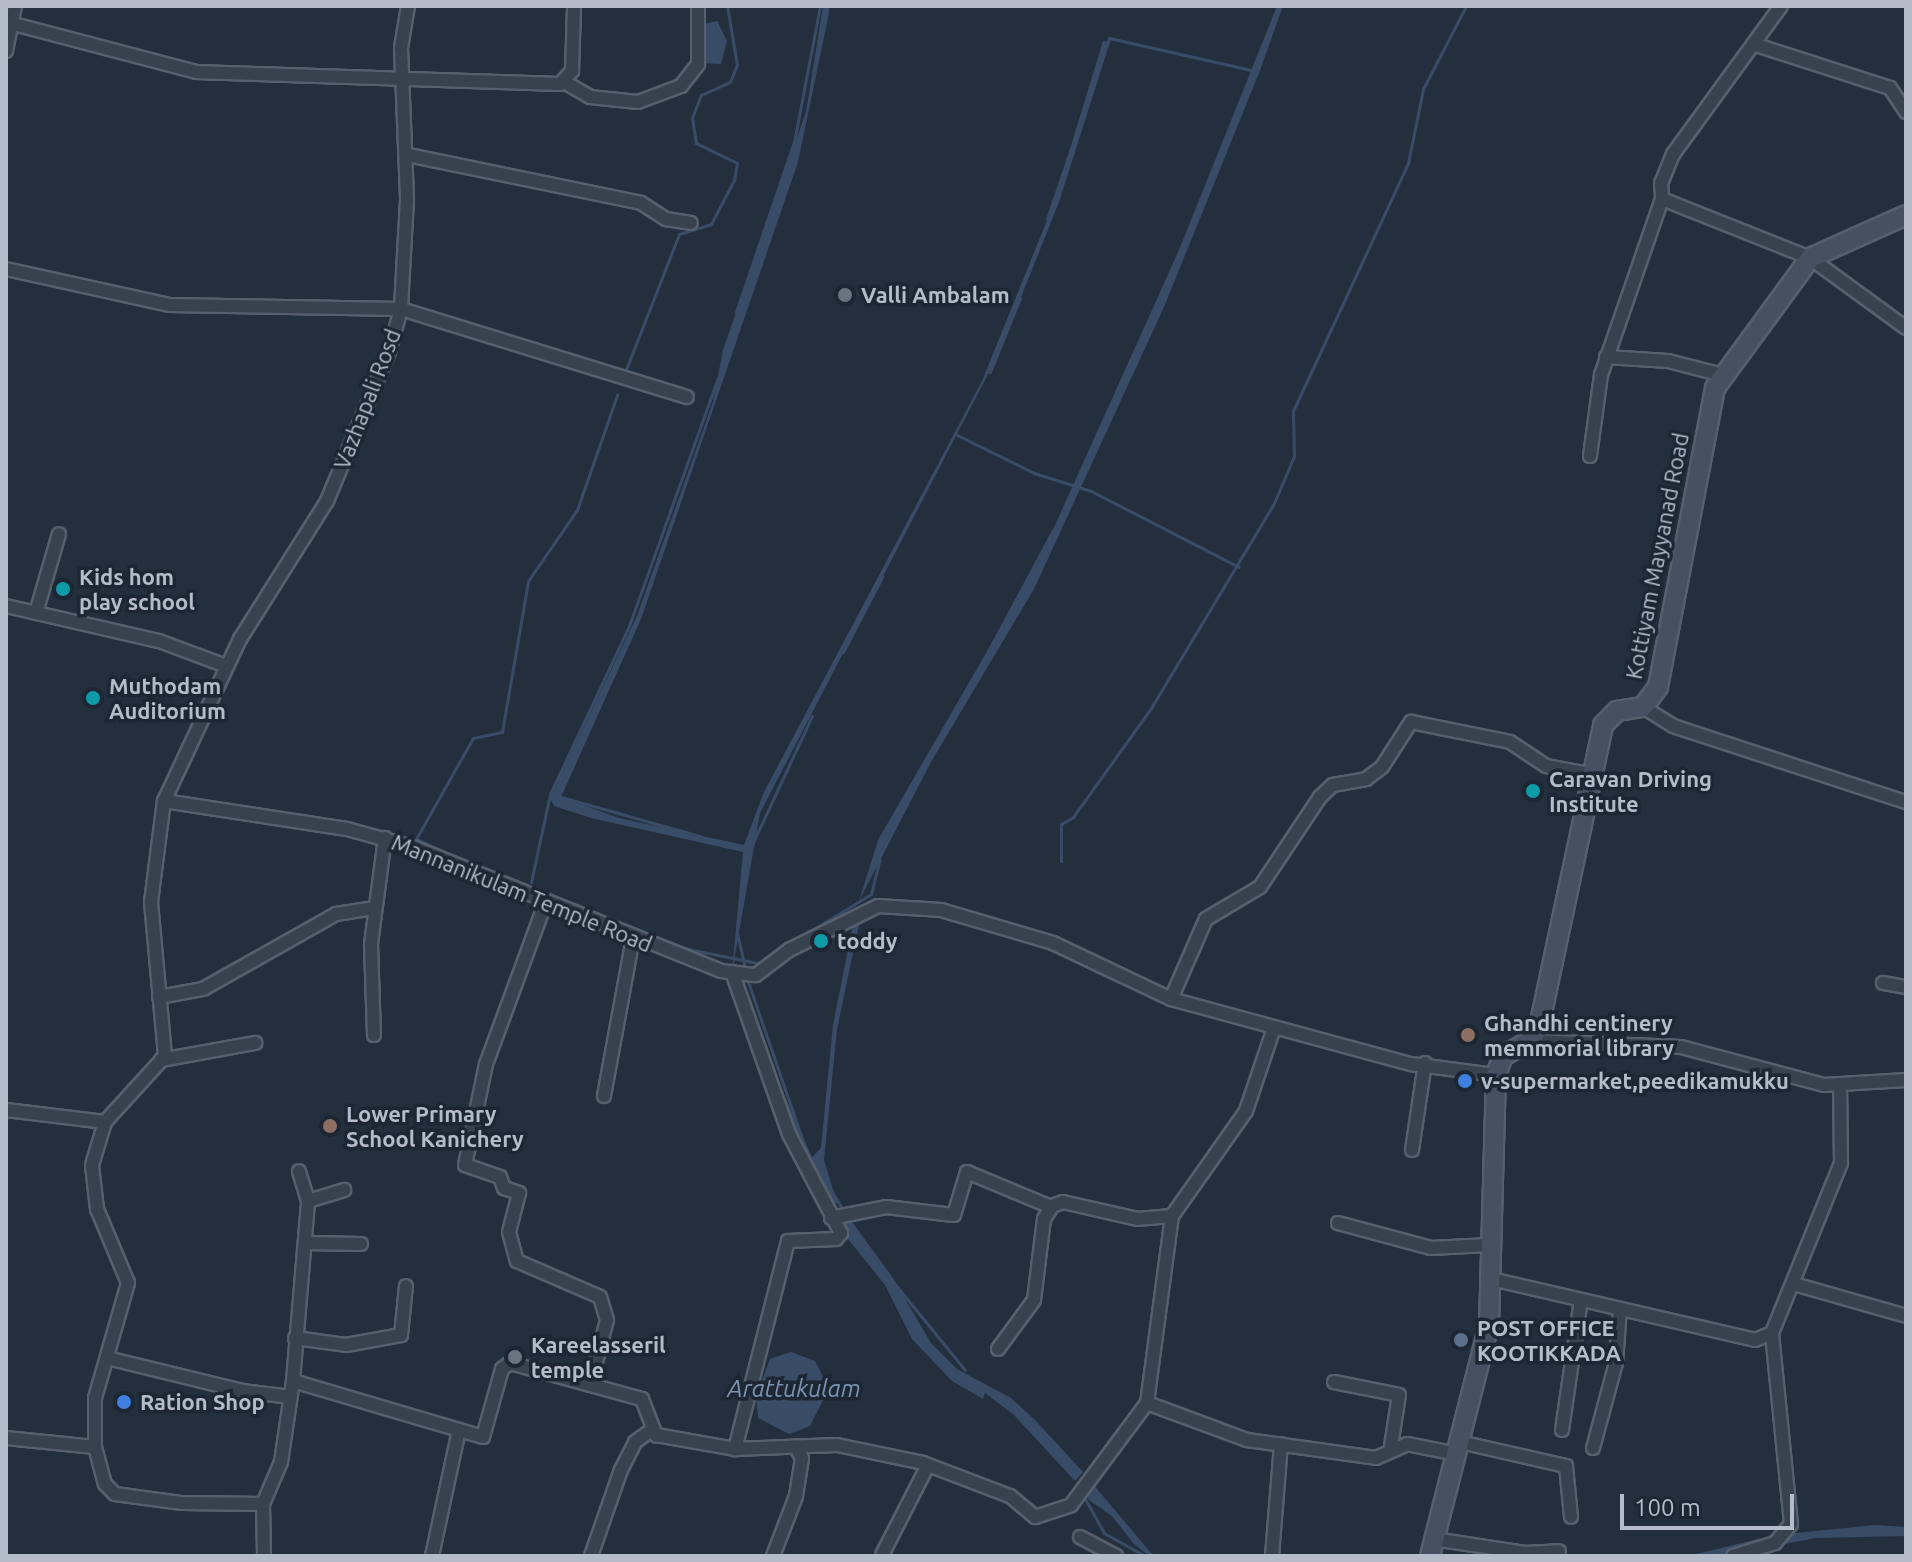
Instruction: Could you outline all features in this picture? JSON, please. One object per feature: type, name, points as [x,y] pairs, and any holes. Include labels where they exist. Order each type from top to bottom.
[{"type":"main road","name":"Kottiyam Mayyanad Road","points":[[1530,1041],[1539,1027],[1593,775],[1609,716],[1643,707],[1658,687],[1708,414],[1723,375],[1810,258],[1906,215]]},
{"type":"main road","points":[[1432,1547],[1489,1325],[1487,1278],[1496,1075],[1503,1056],[1530,1041]]},
{"type":"street","points":[[6,51],[9,22],[15,6]]},
{"type":"street","name":"Vazhapali Rosd","points":[[226,666],[327,501],[380,376],[401,309],[408,155],[404,78],[408,6]]},
{"type":"street","points":[[566,83],[574,6]]},
{"type":"street","points":[[9,22],[196,72],[566,83],[590,97],[638,102],[681,86],[698,64],[698,6]]},
{"type":"street","points":[[1590,456],[1606,357],[1662,199],[1673,154],[1781,6]]},
{"type":"street","points":[[1753,44],[1890,88],[1906,112]]},
{"type":"street","points":[[408,155],[641,203],[666,219],[691,223]]},
{"type":"street","points":[[1662,199],[1810,258],[1906,328]]},
{"type":"street","points":[[6,269],[170,305],[401,309],[687,397]]},
{"type":"street","points":[[1606,357],[1668,361],[1723,375]]},
{"type":"street","points":[[36,613],[59,534]]},
{"type":"street","points":[[6,606],[159,641],[226,666],[164,801],[151,902],[159,997],[165,1009],[161,1060],[105,1122],[92,1165],[97,1209],[128,1283],[95,1398],[94,1444],[105,1484],[115,1494],[182,1503],[263,1504]]},
{"type":"street","points":[[1643,707],[1673,726],[1906,802]]},
{"type":"street","points":[[1496,1075],[1425,1063],[1274,1028],[1171,999],[1206,919],[1260,887],[1320,797],[1333,785],[1366,779],[1382,767],[1411,722],[1510,742],[1546,766],[1593,775]]},
{"type":"street","name":"Mannanikulam Temple Road","points":[[164,801],[385,838],[633,938],[736,972],[756,975],[789,950],[878,906],[941,910],[1053,943],[1171,999]]},
{"type":"street","points":[[374,1035],[374,908],[385,838]]},
{"type":"street","points":[[545,904],[486,1064],[465,1165],[500,1177],[504,1188],[519,1193],[509,1232],[517,1261],[600,1297],[607,1320],[590,1385]]},
{"type":"street","points":[[159,997],[203,989],[336,914],[374,908]]},
{"type":"street","points":[[604,1096],[633,938]]},
{"type":"street","points":[[735,1449],[788,1241],[836,1239],[841,1233],[789,1134],[736,972]]},
{"type":"street","points":[[1883,983],[1906,987]]},
{"type":"street","points":[[293,1381],[483,1437],[504,1364],[642,1399],[656,1435],[735,1449],[837,1445],[928,1465],[1010,1496],[1035,1517],[1071,1505],[1147,1403],[1172,1216],[1246,1111],[1274,1028]]},
{"type":"street","points":[[1530,1041],[1681,1047],[1840,1084],[1906,1080]]},
{"type":"street","points":[[161,1060],[255,1043]]},
{"type":"street","points":[[1412,1150],[1425,1063]]},
{"type":"street","points":[[1733,1556],[1775,1543],[1791,1524],[1772,1333],[1843,1156],[1840,1084]]},
{"type":"street","points":[[6,1110],[105,1122]]},
{"type":"street","points":[[264,1556],[263,1504],[281,1462],[293,1381],[303,1272],[308,1201],[299,1171]]},
{"type":"street","points":[[831,1218],[886,1207],[954,1215],[967,1172],[1051,1207],[1063,1202],[1137,1219],[1172,1216]]},
{"type":"street","points":[[308,1201],[344,1190]]},
{"type":"street","points":[[998,1349],[1034,1300],[1051,1207]]},
{"type":"street","points":[[1338,1223],[1431,1248],[1489,1245]]},
{"type":"street","points":[[305,1243],[361,1244]]},
{"type":"street","points":[[1487,1278],[1755,1340],[1772,1333]]},
{"type":"street","points":[[1794,1284],[1906,1316]]},
{"type":"street","points":[[295,1338],[346,1345],[401,1335],[406,1286]]},
{"type":"street","points":[[1562,1430],[1581,1300]]},
{"type":"street","points":[[1593,1448],[1616,1363],[1620,1309]]},
{"type":"street","points":[[107,1358],[291,1397]]},
{"type":"street","points":[[1334,1382],[1399,1395],[1391,1446]]},
{"type":"street","points":[[1147,1403],[1247,1440],[1376,1458],[1391,1446],[1458,1448],[1566,1466],[1571,1517]]},
{"type":"street","points":[[591,1556],[621,1470],[635,1442],[653,1429]]},
{"type":"street","points":[[432,1556],[459,1430]]},
{"type":"street","points":[[6,1438],[94,1444]]},
{"type":"street","points":[[1272,1556],[1281,1444]]},
{"type":"street","points":[[773,1556],[799,1483],[802,1458],[796,1447]]},
{"type":"street","points":[[882,1555],[928,1465]]},
{"type":"street","points":[[1080,1537],[1116,1556]]},
{"type":"street","points":[[1432,1547],[1525,1553],[1559,1551]]},
{"type":"water","points":[[823,6],[829,6],[829,13],[798,162],[641,619],[561,797],[619,818],[744,845],[764,792],[982,381],[1052,208],[1103,41],[1110,42],[1059,202],[998,355],[760,813],[732,972],[743,852],[591,818],[554,806],[550,798],[637,616],[713,402],[723,350],[806,112]]},
{"type":"water","points":[[1277,6],[1283,6],[1259,73],[1164,307],[1034,589],[931,762],[859,901],[878,840],[1038,563],[1179,250]]},
{"type":"water","points":[[717,21],[727,41],[721,64],[700,63],[700,25]]},
{"type":"water","points":[[862,910],[837,1029],[824,1160],[837,1203],[829,1208],[775,1103],[734,1001],[732,978],[812,1157],[821,1148],[833,1025],[855,915]]},
{"type":"water","points":[[838,1208],[891,1275],[931,1343],[957,1369],[1011,1398],[1035,1420],[1083,1472],[1075,1481],[1014,1415],[985,1393],[983,1399],[952,1381],[912,1339],[885,1285],[831,1218]]},
{"type":"water","name":"Arattukulam","points":[[791,1352],[815,1361],[829,1388],[810,1426],[789,1434],[758,1418],[756,1396],[770,1359]]},
{"type":"water","points":[[1087,1477],[1151,1553],[1159,1556],[1149,1556],[1134,1544],[1112,1516],[1089,1500],[1078,1484]]},
{"type":"water","points":[[1875,1525],[1906,1527],[1906,1536],[1816,1538],[1723,1556],[1688,1556],[1775,1535]]},
{"type":"waterway","points":[[625,372],[679,234],[711,224],[734,180],[737,163],[696,143],[692,118],[701,95],[730,82],[737,65],[727,6]]},
{"type":"waterway","points":[[736,312],[794,142],[820,6]]},
{"type":"waterway","points":[[1061,861],[1061,824],[1073,817],[1151,708],[1274,503],[1294,456],[1293,411],[1408,163],[1423,89],[1466,6]]},
{"type":"waterway","points":[[1107,45],[1109,38],[1255,71]]},
{"type":"waterway","points":[[1047,219],[1085,108]]},
{"type":"waterway","points":[[990,372],[1020,298]]},
{"type":"waterway","points":[[531,882],[550,794],[629,626],[718,377]]},
{"type":"waterway","points":[[480,868],[416,839],[473,738],[502,732],[528,581],[577,510],[617,395]]},
{"type":"waterway","points":[[957,435],[1034,473],[1091,491],[1239,567]]},
{"type":"waterway","points":[[985,657],[1053,530]]},
{"type":"waterway","points":[[843,652],[882,577]]},
{"type":"waterway","points":[[749,851],[812,716]]},
{"type":"waterway","points":[[561,797],[700,836]]},
{"type":"waterway","points":[[539,892],[688,949],[758,963],[871,894],[880,859]]},
{"type":"waterway","points":[[737,933],[745,968]]},
{"type":"waterway","points":[[746,976],[802,1139]]},
{"type":"waterway","points":[[831,1190],[844,1212]]},
{"type":"waterway","points":[[847,1218],[883,1267]]},
{"type":"waterway","points":[[894,1283],[965,1370]]},
{"type":"waterway","points":[[1084,1497],[1104,1533],[1145,1556]]},
{"type":"place","name":"Valli Ambalam","points":[[845,295]]},
{"type":"place","name":"Kids hom play school","points":[[63,589]]},
{"type":"place","name":"Muthodam Auditorium","points":[[93,698]]},
{"type":"place","name":"Caravan Driving Institute","points":[[1533,791]]},
{"type":"place","name":"toddy","points":[[821,941]]},
{"type":"place","name":"Ghandhi centinery memmorial library","points":[[1468,1035]]},
{"type":"place","name":"v-supermarket,peedikamukku","points":[[1465,1081]]},
{"type":"place","name":"Lower Primary School Kanichery","points":[[330,1126]]},
{"type":"place","name":"POST OFFICE KOOTIKKADA","points":[[1461,1340]]},
{"type":"place","name":"Kareelasseril temple","points":[[515,1357]]},
{"type":"place","name":"Ration Shop","points":[[124,1402]]}]
